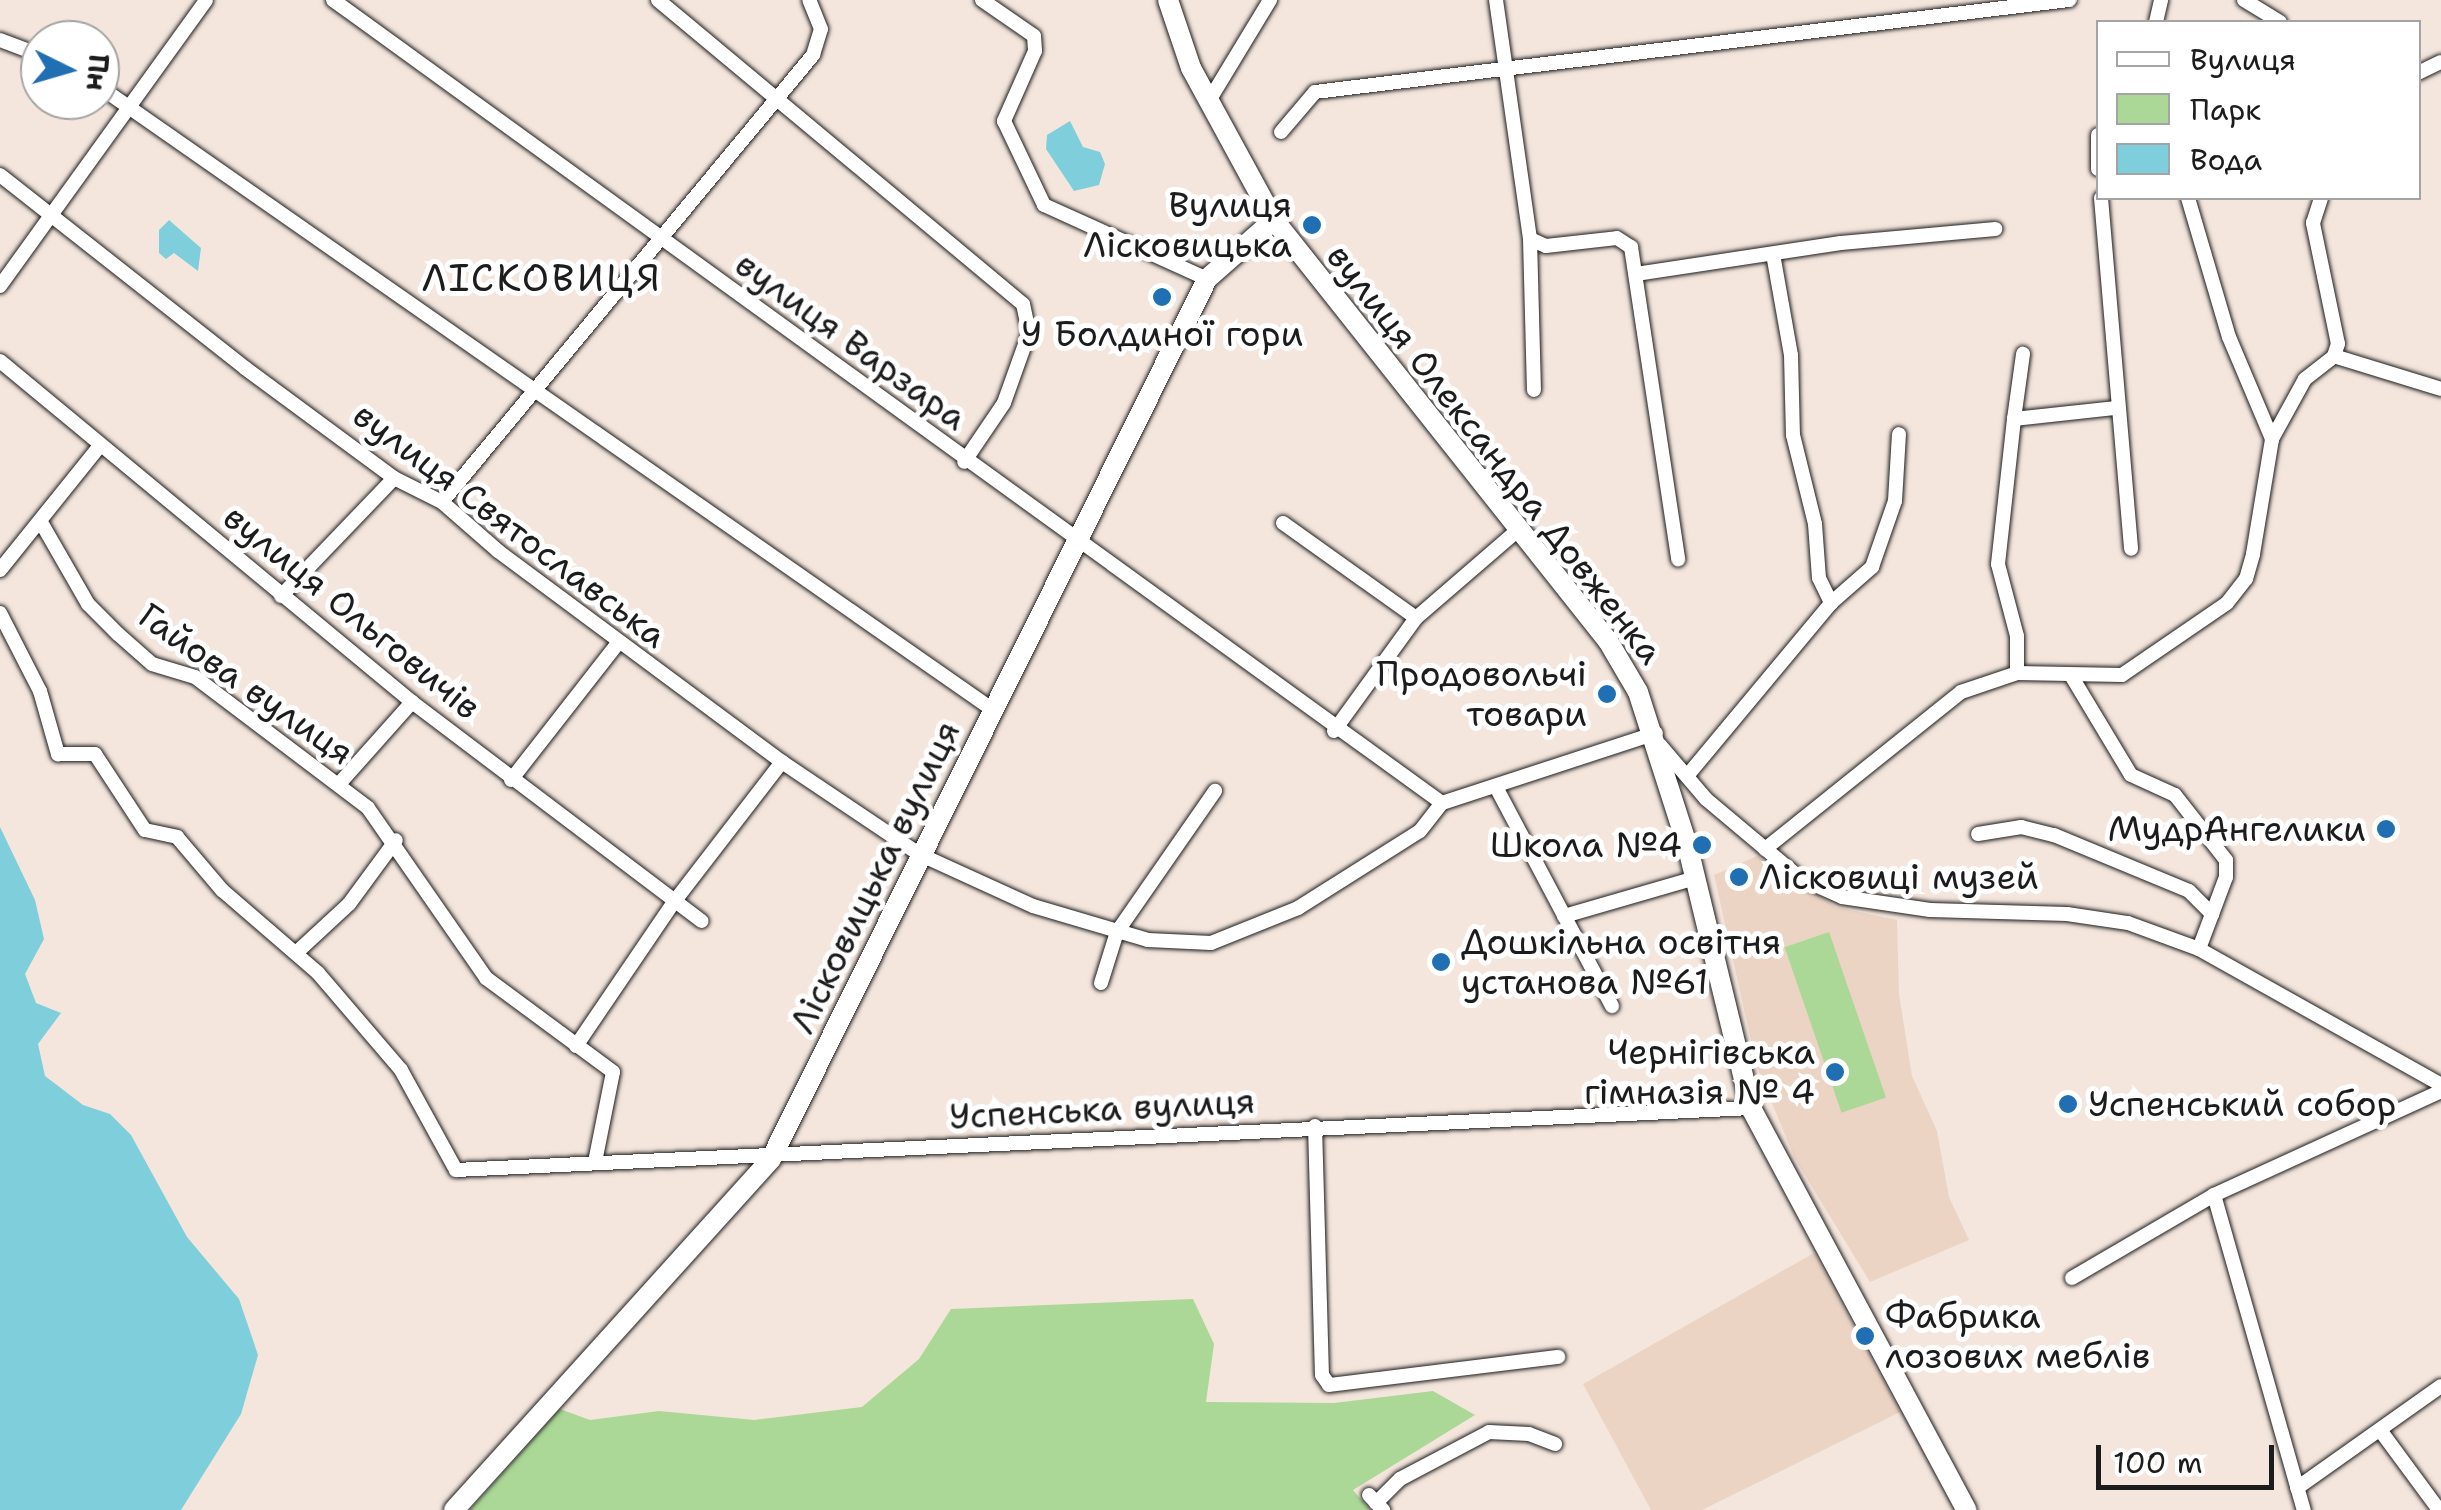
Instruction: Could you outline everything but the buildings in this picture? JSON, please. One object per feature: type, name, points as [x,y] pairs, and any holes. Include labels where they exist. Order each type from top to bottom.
[{"type":"main road","name":"вулиця Олександра Довженка","points":[[1168,0],[1210,99],[1274,220],[1608,641],[1658,739],[1751,1108],[1968,1510]]},
{"type":"main road","name":"Лісковицька вулиця","points":[[454,1510],[770,1159],[1206,278],[1274,220]]},
{"type":"street","points":[[0,286],[54,218],[206,0]]},
{"type":"street","name":"вулиця Варзара","points":[[333,0],[1334,730],[1442,803]]},
{"type":"street","points":[[658,0],[777,93],[1023,304],[1029,333],[1004,403],[964,462]]},
{"type":"street","points":[[442,502],[813,54],[821,29],[809,0]]},
{"type":"street","points":[[982,0],[1034,36],[1035,50],[1004,121],[1044,204],[1206,278]]},
{"type":"street","points":[[1210,99],[1270,0]]},
{"type":"street","points":[[1496,0],[1530,239],[1534,390]]},
{"type":"street","points":[[1280,132],[1315,92],[1504,73],[2069,0]]},
{"type":"street","points":[[2244,0],[2277,20]]},
{"type":"street","points":[[120,97],[994,710]]},
{"type":"street","name":"вулиця Святославська","points":[[0,175],[394,478],[442,502],[618,643],[782,762],[919,854],[1025,903],[1117,932],[1211,943],[1242,934],[1298,908],[1406,840],[1442,803],[1658,739]]},
{"type":"street","points":[[2101,200],[2131,549]]},
{"type":"street","points":[[2189,200],[2229,337],[2272,440]]},
{"type":"street","points":[[1766,849],[1961,692],[2017,674],[2072,678],[2122,675],[2227,603],[2246,579],[2253,554],[2272,440],[2306,380],[2334,356],[2338,344],[2313,222],[2320,200]]},
{"type":"street","points":[[1636,274],[1995,229]]},
{"type":"street","points":[[1530,239],[1546,246],[1617,238],[1631,247],[1678,559]]},
{"type":"street","points":[[1772,254],[1790,356],[1793,435],[1816,524],[1819,578],[1831,603]]},
{"type":"street","points":[[2017,674],[2017,636],[1998,564],[2023,354]]},
{"type":"street","points":[[2334,356],[2441,389]]},
{"type":"street","name":"вулиця Ольговичів","points":[[0,360],[100,448],[412,702],[702,921]]},
{"type":"street","points":[[2014,419],[2116,408]]},
{"type":"street","points":[[1687,776],[1831,603],[1855,587],[1886,539],[1899,434]]},
{"type":"street","points":[[0,570],[42,524],[100,448]]},
{"type":"street","points":[[281,596],[394,478]]},
{"type":"street","points":[[1284,523],[1416,618]]},
{"type":"street","name":"Гайова вулиця","points":[[42,524],[88,604],[152,664],[196,677],[340,784],[396,840],[461,950],[486,978],[613,1072],[596,1162]]},
{"type":"street","points":[[1334,730],[1416,618],[1519,529]]},
{"type":"street","points":[[0,613],[40,692],[58,754],[95,754],[145,830],[177,837],[222,890],[296,953],[349,904],[396,840]]},
{"type":"street","points":[[512,780],[618,643]]},
{"type":"street","points":[[2072,678],[2130,775],[2175,795],[2226,860],[2199,949]]},
{"type":"street","points":[[340,784],[412,702]]},
{"type":"street","points":[[1658,739],[1687,776],[1800,878],[1870,905],[2067,914],[2128,923],[2199,949],[2441,1088]]},
{"type":"street","points":[[576,1046],[674,902],[782,762]]},
{"type":"street","points":[[1496,787],[1612,1006]]},
{"type":"street","points":[[1101,983],[1117,932],[1215,791]]},
{"type":"street","points":[[1978,834],[2021,827],[2054,835],[2189,891],[2212,914]]},
{"type":"street","points":[[1564,916],[1696,878]]},
{"type":"street","name":"Успенська вулиця","points":[[296,953],[401,1070],[456,1170],[596,1162],[770,1159],[1315,1126],[1751,1108]]},
{"type":"street","points":[[2072,1278],[2214,1196],[2441,1088]]},
{"type":"street","points":[[1315,1126],[1322,1375],[1329,1385],[1558,1357]]},
{"type":"street","points":[[2214,1196],[2304,1510]]},
{"type":"street","points":[[2296,1488],[2441,1386]]},
{"type":"street","points":[[2380,1430],[2439,1510]]},
{"type":"street","points":[[1376,1503],[1400,1479],[1489,1432],[1530,1434],[1555,1444]]},
{"type":"shaded area","name":"Чернігівська гімназія № 4","points":[[1757,856],[1836,907],[1897,920],[1899,994],[1912,1076],[1937,1131],[1949,1197],[1969,1240],[1870,1282],[1795,1159],[1757,1067],[1714,875]]},
{"type":"shaded area","points":[[1814,1253],[1900,1412],[1702,1510],[1651,1510],[1583,1384]]},
{"type":"green space","points":[[1829,932],[1886,1097],[1842,1113],[1785,947]]},
{"type":"green space","points":[[1193,1299],[1214,1344],[1206,1402],[1334,1403],[1433,1391],[1475,1415],[1353,1490],[1370,1510],[470,1510],[560,1409],[590,1420],[659,1411],[754,1420],[862,1407],[919,1359],[951,1309]]},
{"type":"water","points":[[1070,121],[1083,147],[1100,152],[1105,164],[1099,185],[1074,191],[1046,149],[1047,135]]},
{"type":"water","points":[[169,220],[201,248],[198,271],[174,253],[166,259],[159,253],[159,230]]},
{"type":"water","points":[[0,827],[35,900],[44,939],[25,974],[36,1003],[61,1013],[38,1044],[45,1076],[83,1105],[110,1114],[131,1135],[187,1237],[239,1299],[258,1355],[241,1414],[181,1510],[0,1510]]},
{"type":"place","name":"Вулиця Лісковицька","points":[[1312,225]]},
{"type":"place","name":"У Болдиної гори","points":[[1162,297]]},
{"type":"place","name":"Продовольчі товари","points":[[1607,694]]},
{"type":"place","name":"МудрАнгелики","points":[[2386,829]]},
{"type":"place","name":"Школа №4","points":[[1702,845]]},
{"type":"place","name":"Лісковиці музей","points":[[1739,877]]},
{"type":"place","name":"Дошкільна освітня установа №61","points":[[1441,962]]},
{"type":"place","name":"Чернігівська гімназія № 4","points":[[1835,1072]]},
{"type":"place","name":"Успенський собор","points":[[2068,1104]]},
{"type":"place","name":"Фабрика лозових меблів","points":[[1865,1336]]},
{"type":"district","name":"ЛІСКОВИЦЯ","points":[[542,278]]}]
